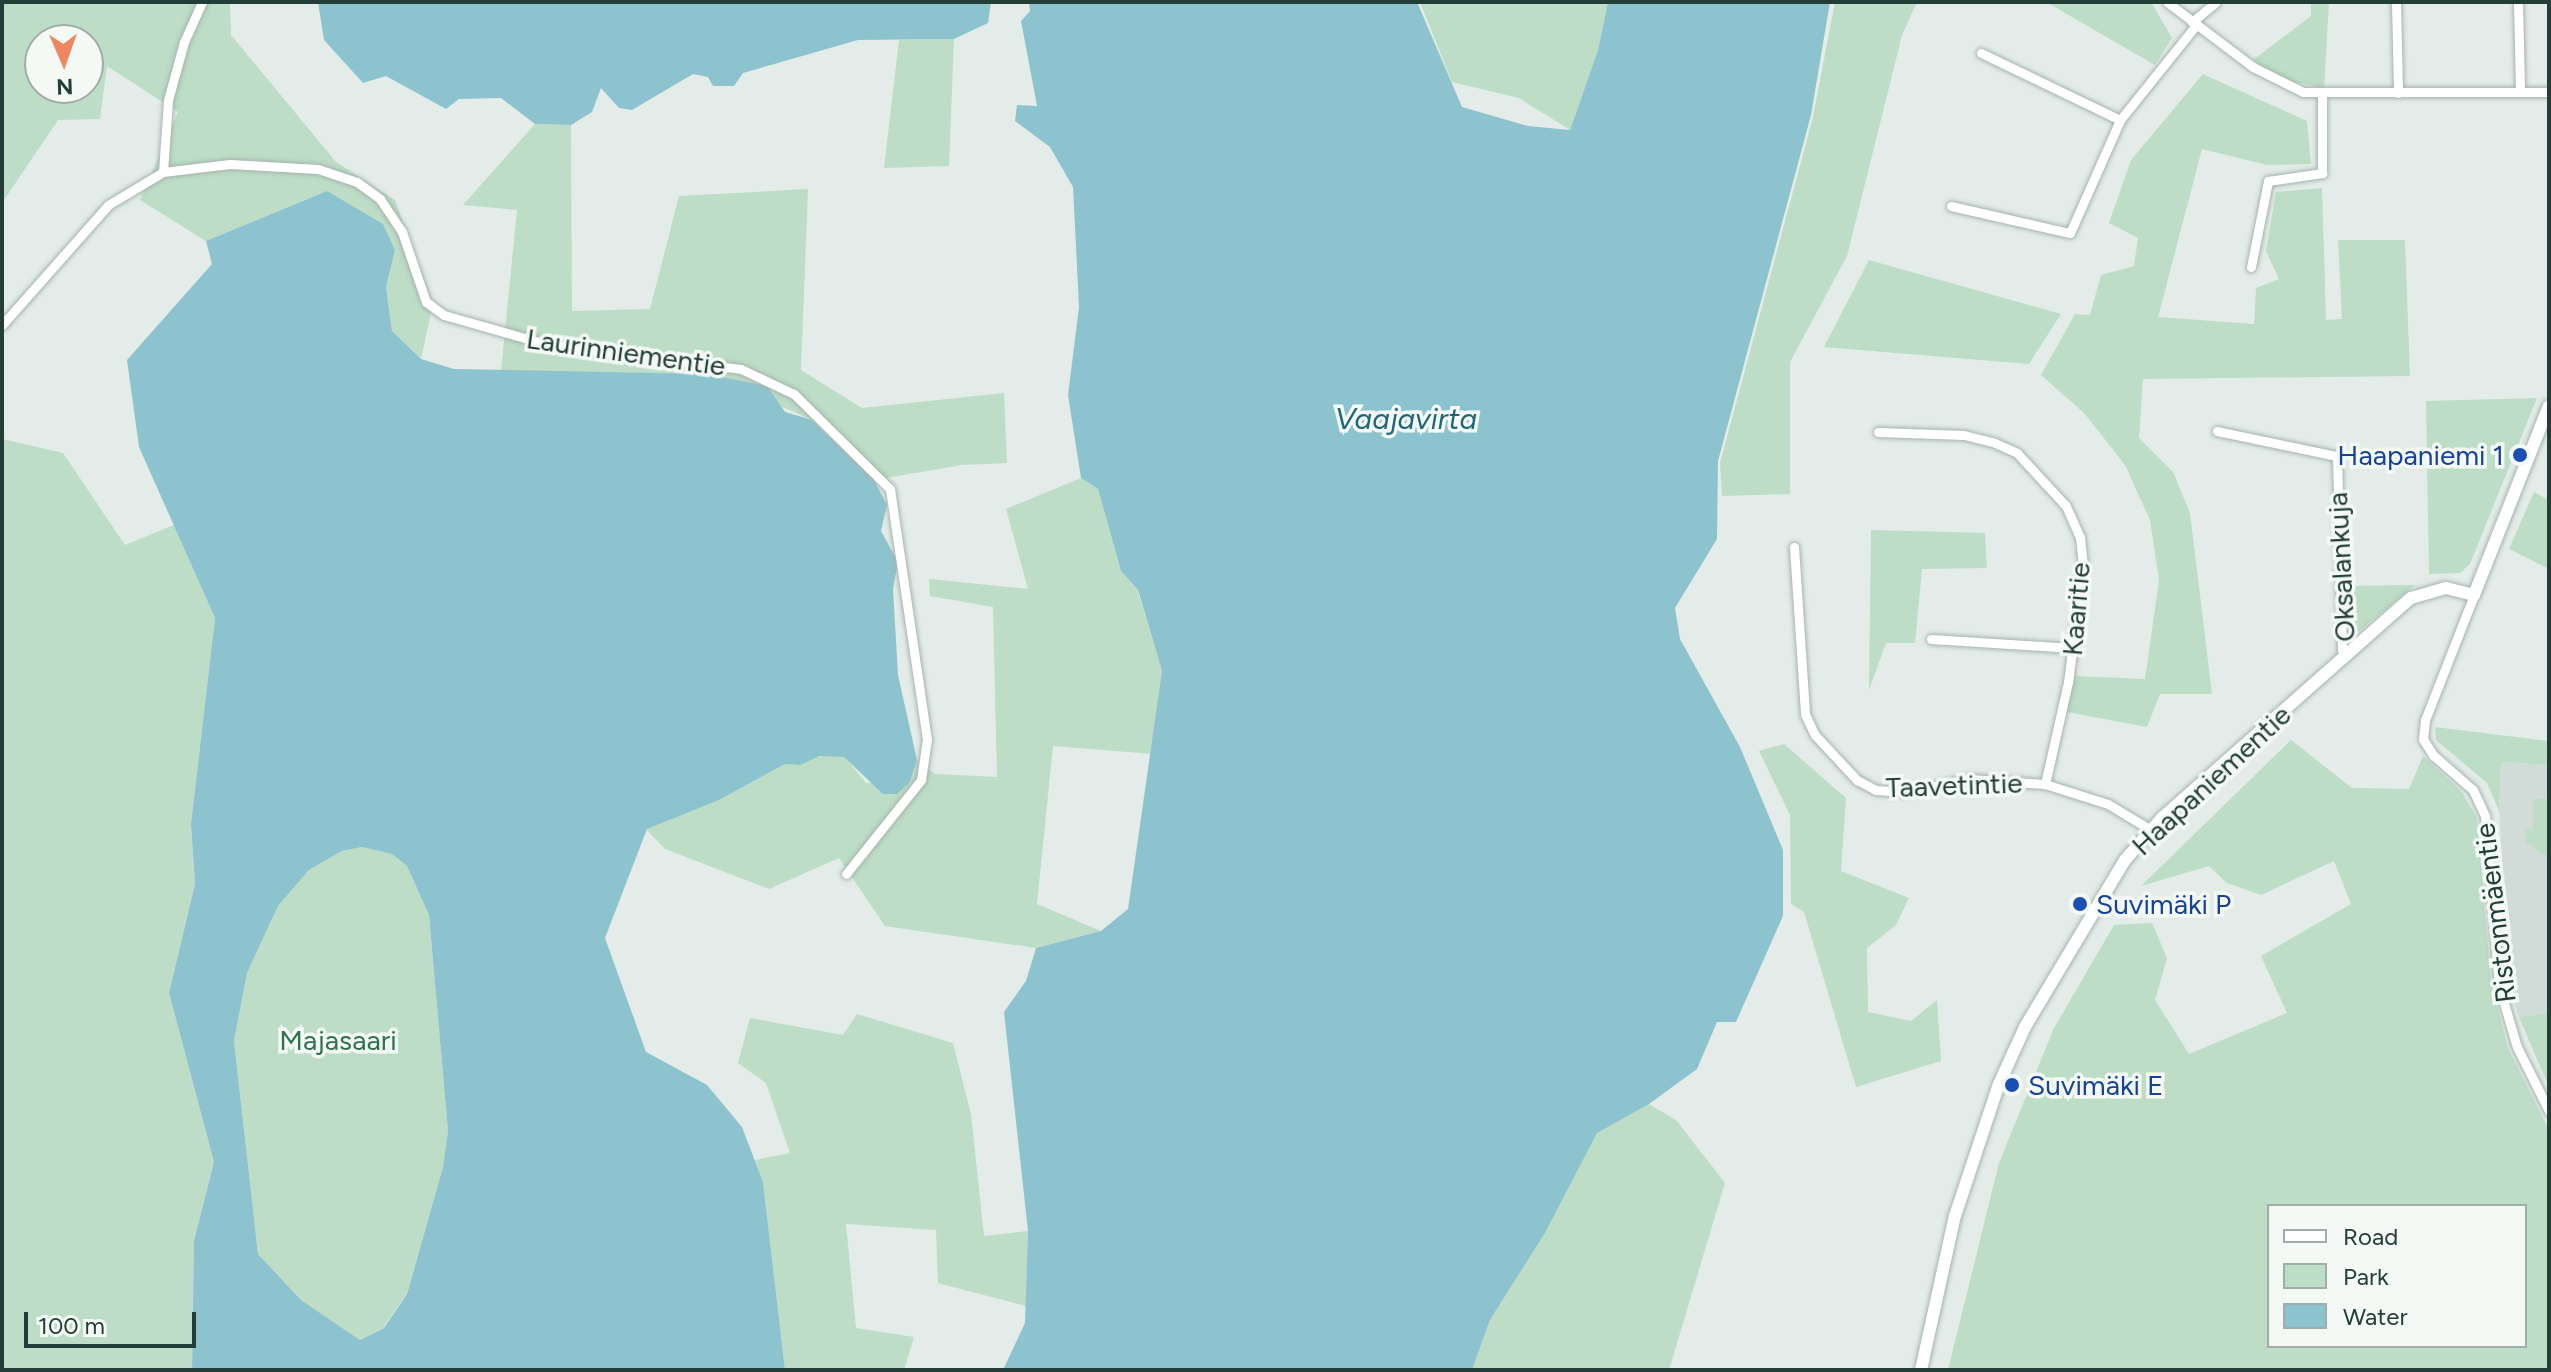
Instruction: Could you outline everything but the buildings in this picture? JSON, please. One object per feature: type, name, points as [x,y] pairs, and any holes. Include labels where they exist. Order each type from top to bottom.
[{"type":"street","points":[[163,172],[168,100],[202,2]]},
{"type":"street","points":[[2167,2],[2281,85],[2322,95],[2549,92]]},
{"type":"street","points":[[1951,206],[2070,233],[2120,120],[2194,24],[2216,2]]},
{"type":"street","points":[[2396,2],[2398,93]]},
{"type":"street","points":[[2518,2],[2520,92]]},
{"type":"street","points":[[1981,53],[2120,120]]},
{"type":"street","points":[[2251,267],[2268,181],[2322,173],[2322,95]]},
{"type":"street","name":"Laurinniementie","points":[[2,325],[108,205],[163,172],[230,164],[318,169],[357,182],[391,212],[426,302],[444,315],[549,345],[741,369],[802,400],[873,468],[893,499],[928,757],[921,780],[846,874]]},
{"type":"street","points":[[2474,595],[2549,406]]},
{"type":"street","name":"Oksalankuja","points":[[2217,431],[2337,456],[2342,650],[2346,656]]},
{"type":"street","name":"Kaaritie","points":[[1878,432],[1964,435],[2017,453],[2048,481],[2080,537],[2083,564],[2073,648],[2045,784]]},
{"type":"street","name":"Taavetintie","points":[[1794,547],[1805,714],[1815,735],[1857,780],[1876,790],[1905,792],[1969,779],[2045,784],[2108,804],[2151,830]]},
{"type":"street","name":"Haapaniementie","points":[[1921,1370],[1955,1216],[1999,1084],[2025,1027],[2099,902],[2151,830],[2346,656],[2422,593],[2446,588],[2474,595]]},
{"type":"street","name":"Ristonmäentie","points":[[2474,595],[2429,708],[2423,739],[2433,755],[2473,790],[2485,816],[2499,986],[2517,1047],[2549,1111]]},
{"type":"street","points":[[1931,639],[2073,648]]},
{"type":"shaded area","points":[[2501,762],[2549,765],[2549,1013],[2519,1017],[2510,985],[2499,811]]},
{"type":"green space","points":[[2,2],[230,2],[231,35],[336,162],[395,200],[433,303],[421,359],[392,331],[386,287],[395,249],[327,191],[206,241],[140,200],[178,112],[107,66],[104,89],[104,24],[24,24],[24,104],[102,104],[100,119],[58,120],[2,203]]},
{"type":"green space","points":[[1420,2],[1608,2],[1598,50],[1570,130],[1519,98],[1452,82]]},
{"type":"green space","points":[[1835,2],[1917,2],[1902,35],[1847,256],[1790,362],[1790,494],[1722,496],[1720,463],[1813,117]]},
{"type":"green space","points":[[2046,2],[2151,2],[2172,38],[2155,65]]},
{"type":"green space","points":[[2311,2],[2329,2],[2324,88],[2283,80],[2253,60],[2311,16]]},
{"type":"green space","points":[[954,39],[949,166],[884,168],[899,40]]},
{"type":"green space","points":[[2203,74],[2307,121],[2311,164],[2267,165],[2202,149],[2158,317],[2254,324],[2256,288],[2279,279],[2266,251],[2276,192],[2322,188],[2326,320],[2342,319],[2338,240],[2405,240],[2410,376],[2143,379],[2139,438],[2173,472],[2190,513],[2212,694],[2160,694],[2147,727],[2067,712],[2075,676],[2145,679],[2159,580],[2150,520],[2125,465],[2085,414],[2041,375],[2075,314],[2090,315],[2101,275],[2134,266],[2138,238],[2109,223],[2131,160]]},
{"type":"green space","points":[[535,124],[571,125],[572,311],[650,309],[679,196],[808,189],[801,370],[862,408],[1004,393],[1007,463],[962,465],[874,480],[812,420],[707,374],[501,371],[517,210],[463,205]]},
{"type":"green space","points":[[1869,260],[2061,314],[2029,364],[1824,347]]},
{"type":"green space","points":[[2537,398],[2470,564],[2460,573],[2429,574],[2426,401]]},
{"type":"green space","points":[[2,439],[63,453],[125,545],[174,525],[215,618],[191,824],[195,884],[169,993],[214,1162],[194,1241],[192,1370],[2,1370]]},
{"type":"green space","points":[[1081,478],[1098,489],[1121,571],[1137,589],[1162,671],[1153,754],[1053,746],[1037,904],[1101,931],[1036,948],[885,926],[839,858],[769,889],[665,849],[646,829],[719,800],[785,764],[833,754],[845,757],[866,783],[910,783],[917,760],[935,774],[997,777],[993,607],[930,596],[929,579],[1028,589],[1006,509]]},
{"type":"green space","points":[[2534,492],[2549,500],[2549,569],[2509,549]]},
{"type":"green space","points":[[1871,530],[1985,533],[1987,568],[1922,569],[1915,643],[1886,643],[1869,690]]},
{"type":"green space","points":[[2415,585],[2346,642],[2345,586]]},
{"type":"green space","points":[[2435,727],[2549,741],[2549,765],[2501,762],[2499,811],[2487,783],[2436,740]]},
{"type":"green space","points":[[2291,740],[2352,788],[2409,789],[2423,756],[2461,791],[2477,818],[2491,982],[2508,1048],[2549,1130],[2549,1370],[1948,1370],[1999,1163],[2054,1028],[2114,925],[2152,923],[2167,958],[2155,1000],[2189,1054],[2287,1013],[2261,956],[2351,904],[2334,861],[2261,895],[2227,883],[2209,866],[2141,886]]},
{"type":"green space","points":[[1784,744],[1846,798],[1841,871],[1909,898],[1896,925],[1867,948],[1868,1012],[1911,1021],[1937,1000],[1941,1061],[1856,1087],[1804,912],[1791,904],[1790,815],[1759,751]]},
{"type":"green space","points":[[2533,799],[2549,799],[2549,857],[2526,842],[2525,829],[2533,829]]},
{"type":"green space","name":"Majasaari","points":[[362,847],[392,854],[407,866],[429,915],[448,1131],[443,1167],[407,1293],[383,1328],[360,1340],[301,1300],[258,1254],[234,1041],[247,973],[278,906],[309,870],[342,851]]},
{"type":"green space","points":[[2549,1013],[2549,1087],[2519,1017]]},
{"type":"green space","points":[[857,1014],[953,1043],[971,1114],[984,1236],[1028,1231],[1026,1306],[938,1283],[936,1230],[846,1224],[856,1328],[914,1337],[904,1370],[785,1370],[763,1182],[755,1160],[790,1153],[766,1083],[738,1063],[750,1018],[843,1035]]},
{"type":"green space","points":[[1649,1104],[1676,1120],[1725,1183],[1669,1370],[1472,1370],[1490,1320],[1545,1233],[1597,1132]]},
{"type":"water","points":[[318,2],[991,2],[988,23],[954,39],[858,40],[743,73],[734,86],[713,86],[708,77],[693,74],[632,110],[619,108],[601,88],[592,112],[571,125],[535,124],[501,98],[459,99],[446,109],[386,76],[363,83],[324,40]]},
{"type":"water","name":"Vaajavirta","points":[[1029,2],[1417,2],[1462,107],[1528,126],[1570,130],[1598,50],[1608,2],[1830,2],[1811,115],[1718,461],[1717,539],[1675,608],[1680,639],[1740,747],[1783,850],[1783,916],[1736,1022],[1717,1022],[1697,1069],[1649,1104],[1597,1133],[1545,1233],[1490,1320],[1472,1370],[1003,1370],[1025,1323],[1028,1231],[1004,1012],[1026,981],[1036,948],[1101,931],[1128,909],[1162,671],[1138,590],[1121,571],[1098,489],[1081,478],[1068,395],[1079,307],[1073,187],[1050,147],[1015,121],[1017,105],[1037,106],[1021,21],[1030,11]]},
{"type":"water","points":[[327,191],[383,224],[395,250],[386,287],[392,331],[421,359],[454,369],[707,374],[767,386],[785,412],[812,420],[874,480],[887,505],[881,531],[898,562],[893,589],[898,675],[917,760],[910,782],[897,794],[883,794],[844,757],[820,756],[800,765],[785,764],[719,800],[647,829],[605,938],[646,1052],[707,1085],[742,1127],[763,1182],[785,1370],[192,1370],[194,1241],[214,1162],[169,993],[195,884],[191,824],[215,618],[139,447],[127,360],[212,264],[206,241]],"holes":[[[362,847],[392,854],[407,866],[429,915],[448,1131],[443,1167],[407,1294],[384,1328],[360,1340],[301,1300],[258,1254],[234,1041],[247,973],[278,906],[309,870],[342,851]]]},
{"type":"place","name":"Haapaniemi 1","points":[[2520,455]]},
{"type":"place","name":"Suvimäki P","points":[[2080,904]]},
{"type":"place","name":"Suvimäki E","points":[[2012,1085]]}]
